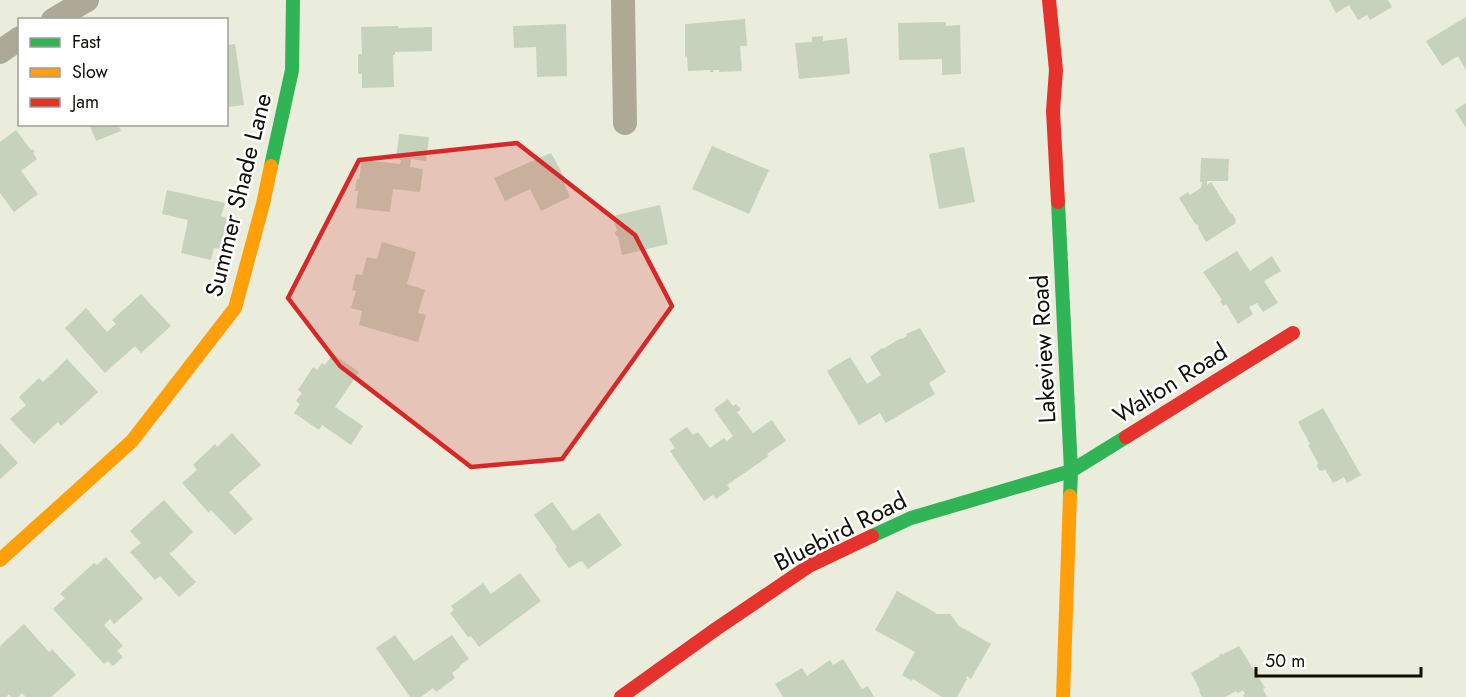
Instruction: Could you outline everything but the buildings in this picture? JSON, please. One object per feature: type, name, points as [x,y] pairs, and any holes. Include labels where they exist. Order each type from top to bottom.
[{"type":"street","points":[[56,18],[87,0]]},
{"type":"street","name":"Summer Shade Lane","points":[[0,560],[132,441],[235,308],[263,204],[292,70],[293,0]]},
{"type":"street","points":[[623,0],[625,123]]},
{"type":"street","name":"Lakeview Road","points":[[1049,0],[1056,70],[1053,111],[1071,471],[1063,697]]},
{"type":"street","points":[[0,52],[18,39]]},
{"type":"street","name":"Walton Road","points":[[1071,471],[1293,333]]},
{"type":"street","name":"Bluebird Road","points":[[621,697],[809,566],[911,518],[1071,471]]},
{"type":"highlighted area","points":[[517,143],[635,235],[672,306],[562,459],[471,467],[340,366],[288,298],[359,160]]},
{"type":"traffic: fast","points":[[271,166],[292,70],[293,0]]},
{"type":"traffic: fast","points":[[1058,202],[1071,471],[1070,496]]},
{"type":"traffic: fast","points":[[872,536],[911,518],[1071,471],[1126,437]]},
{"type":"traffic: slow","points":[[0,560],[132,441],[235,308],[271,166]]},
{"type":"traffic: slow","points":[[1063,697],[1070,496]]},
{"type":"traffic: jam","points":[[1049,0],[1056,70],[1053,111],[1058,202]]},
{"type":"traffic: jam","points":[[1126,437],[1293,333]]},
{"type":"traffic: jam","points":[[621,697],[809,566],[872,536]]}]
